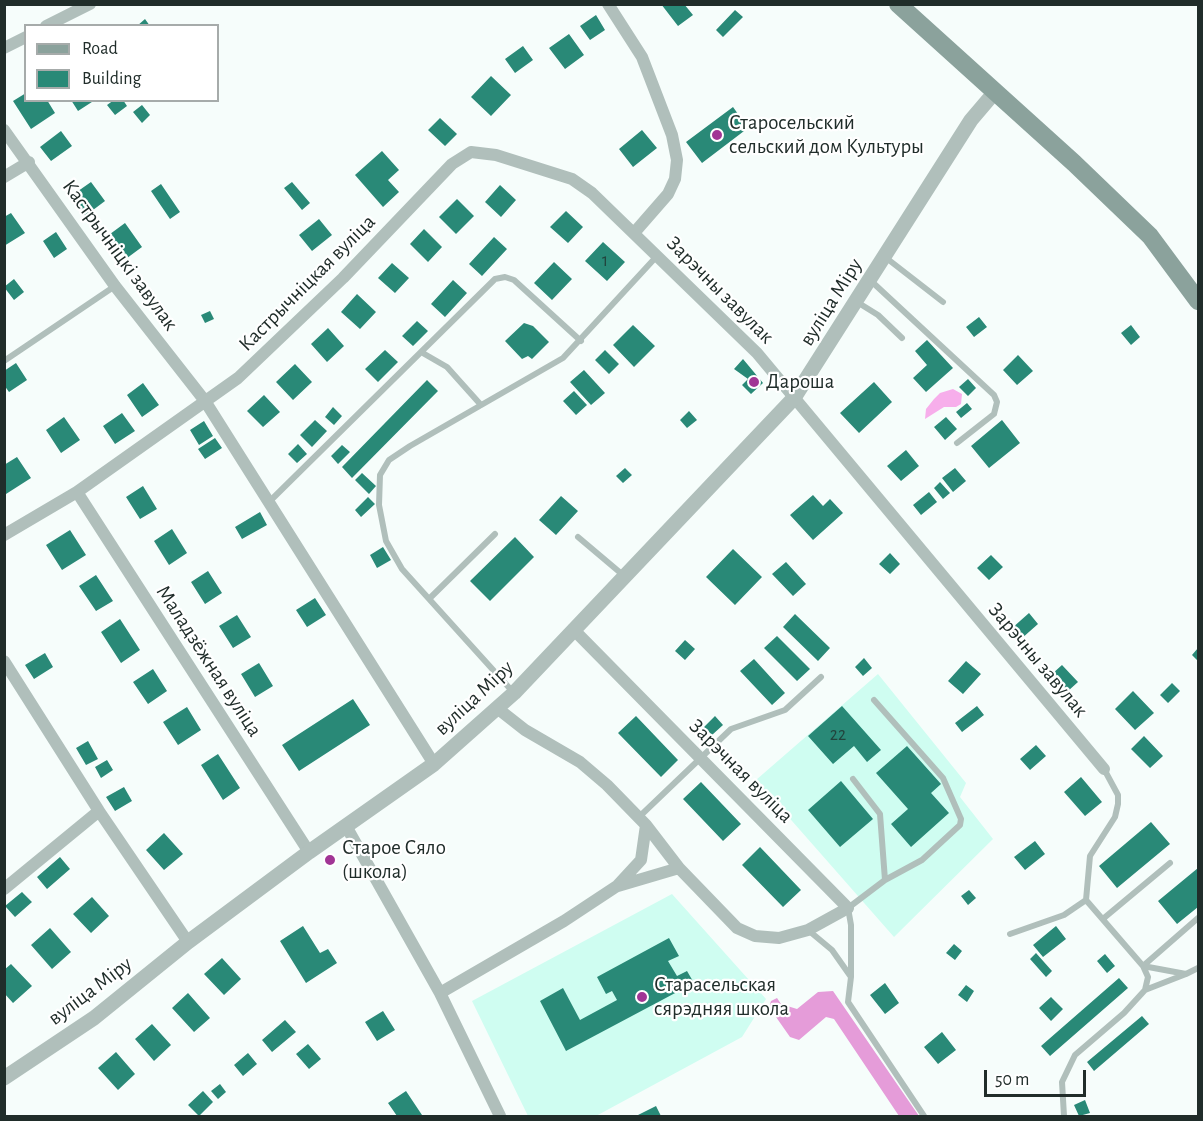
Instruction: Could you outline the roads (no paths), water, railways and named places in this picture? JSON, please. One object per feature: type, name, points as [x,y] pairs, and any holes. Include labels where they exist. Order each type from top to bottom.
[{"type":"main road","points":[[898,4],[1150,236],[1198,301]]},
{"type":"street","points":[[50,24],[90,4]]},
{"type":"street","name":"Зарэчны завулак","points":[[608,4],[642,57],[672,135],[677,160],[675,179],[668,194],[634,233],[757,353],[1104,769]]},
{"type":"street","points":[[4,48],[24,38]]},
{"type":"street","name":"вуліца Міру","points":[[4,1078],[94,1018],[188,942],[309,852],[434,764],[514,693],[794,398],[971,120],[994,93]]},
{"type":"street","name":"Кастрычніцкі завулак","points":[[4,130],[29,162],[115,286],[205,401],[434,764]]},
{"type":"street","name":"Кастрычніцкая вуліца","points":[[4,536],[77,492],[238,378],[343,278],[452,164],[471,152],[496,154],[572,178],[592,193],[634,233]]},
{"type":"street","points":[[4,177],[29,162]]},
{"type":"street","name":"Маладзёжная вуліца","points":[[77,492],[309,852]]},
{"type":"street","name":"Зарэчная вуліца","points":[[573,629],[848,908]]},
{"type":"street","points":[[4,661],[99,811],[188,942]]},
{"type":"street","points":[[497,708],[525,730],[580,762],[643,821],[679,868],[737,928],[755,936],[779,938],[808,930],[848,908]]},
{"type":"street","points":[[4,889],[99,811]]},
{"type":"street","points":[[440,993],[564,921],[617,886],[641,860],[643,821]]},
{"type":"street","points":[[346,826],[440,993],[500,1116]]},
{"type":"street","points":[[617,886],[679,868]]},
{"type":"lane","points":[[514,693],[402,569],[386,541],[379,505],[380,475],[389,460],[563,358],[657,256]]},
{"type":"lane","points":[[885,257],[943,302]]},
{"type":"lane","points":[[268,503],[495,279],[505,277],[514,279],[580,341]]},
{"type":"lane","points":[[870,280],[994,395],[997,402],[994,414],[957,443]]},
{"type":"lane","points":[[4,361],[115,286]]},
{"type":"lane","points":[[857,301],[878,315],[902,338]]},
{"type":"lane","points":[[421,352],[447,367],[481,405]]},
{"type":"lane","points":[[430,598],[495,534]]},
{"type":"lane","points":[[578,537],[623,576]]},
{"type":"lane","points":[[643,821],[699,758],[731,729],[785,710],[821,677]]},
{"type":"lane","points":[[874,700],[943,778],[961,819],[960,825],[922,860],[885,880],[848,908],[851,925],[851,977],[848,1002],[924,1116]]},
{"type":"lane","points":[[1086,900],[1090,856],[1115,817],[1118,804],[1118,795],[1104,769]]},
{"type":"lane","points":[[853,779],[880,814],[885,880]]},
{"type":"lane","points":[[1104,918],[1170,863]]},
{"type":"lane","points":[[1086,900],[1104,918],[1143,966],[1148,977],[1145,990]]},
{"type":"lane","points":[[1010,934],[1064,915],[1086,900]]},
{"type":"lane","points":[[1143,966],[1198,918]]},
{"type":"lane","points":[[808,930],[832,950],[851,977]]},
{"type":"lane","points":[[1143,966],[1186,974]]},
{"type":"lane","points":[[1064,1116],[1062,1082],[1075,1055],[1124,1013],[1145,990],[1198,968]]},
{"type":"place","name":"Старосельский сельский дом Культуры","points":[[717,135]]},
{"type":"place","name":"Дароша","points":[[754,382]]},
{"type":"place","name":"Старое Сяло (школа)","points":[[330,860]]},
{"type":"place","name":"Старасельская сярэдняя школа","points":[[642,997]]}]
